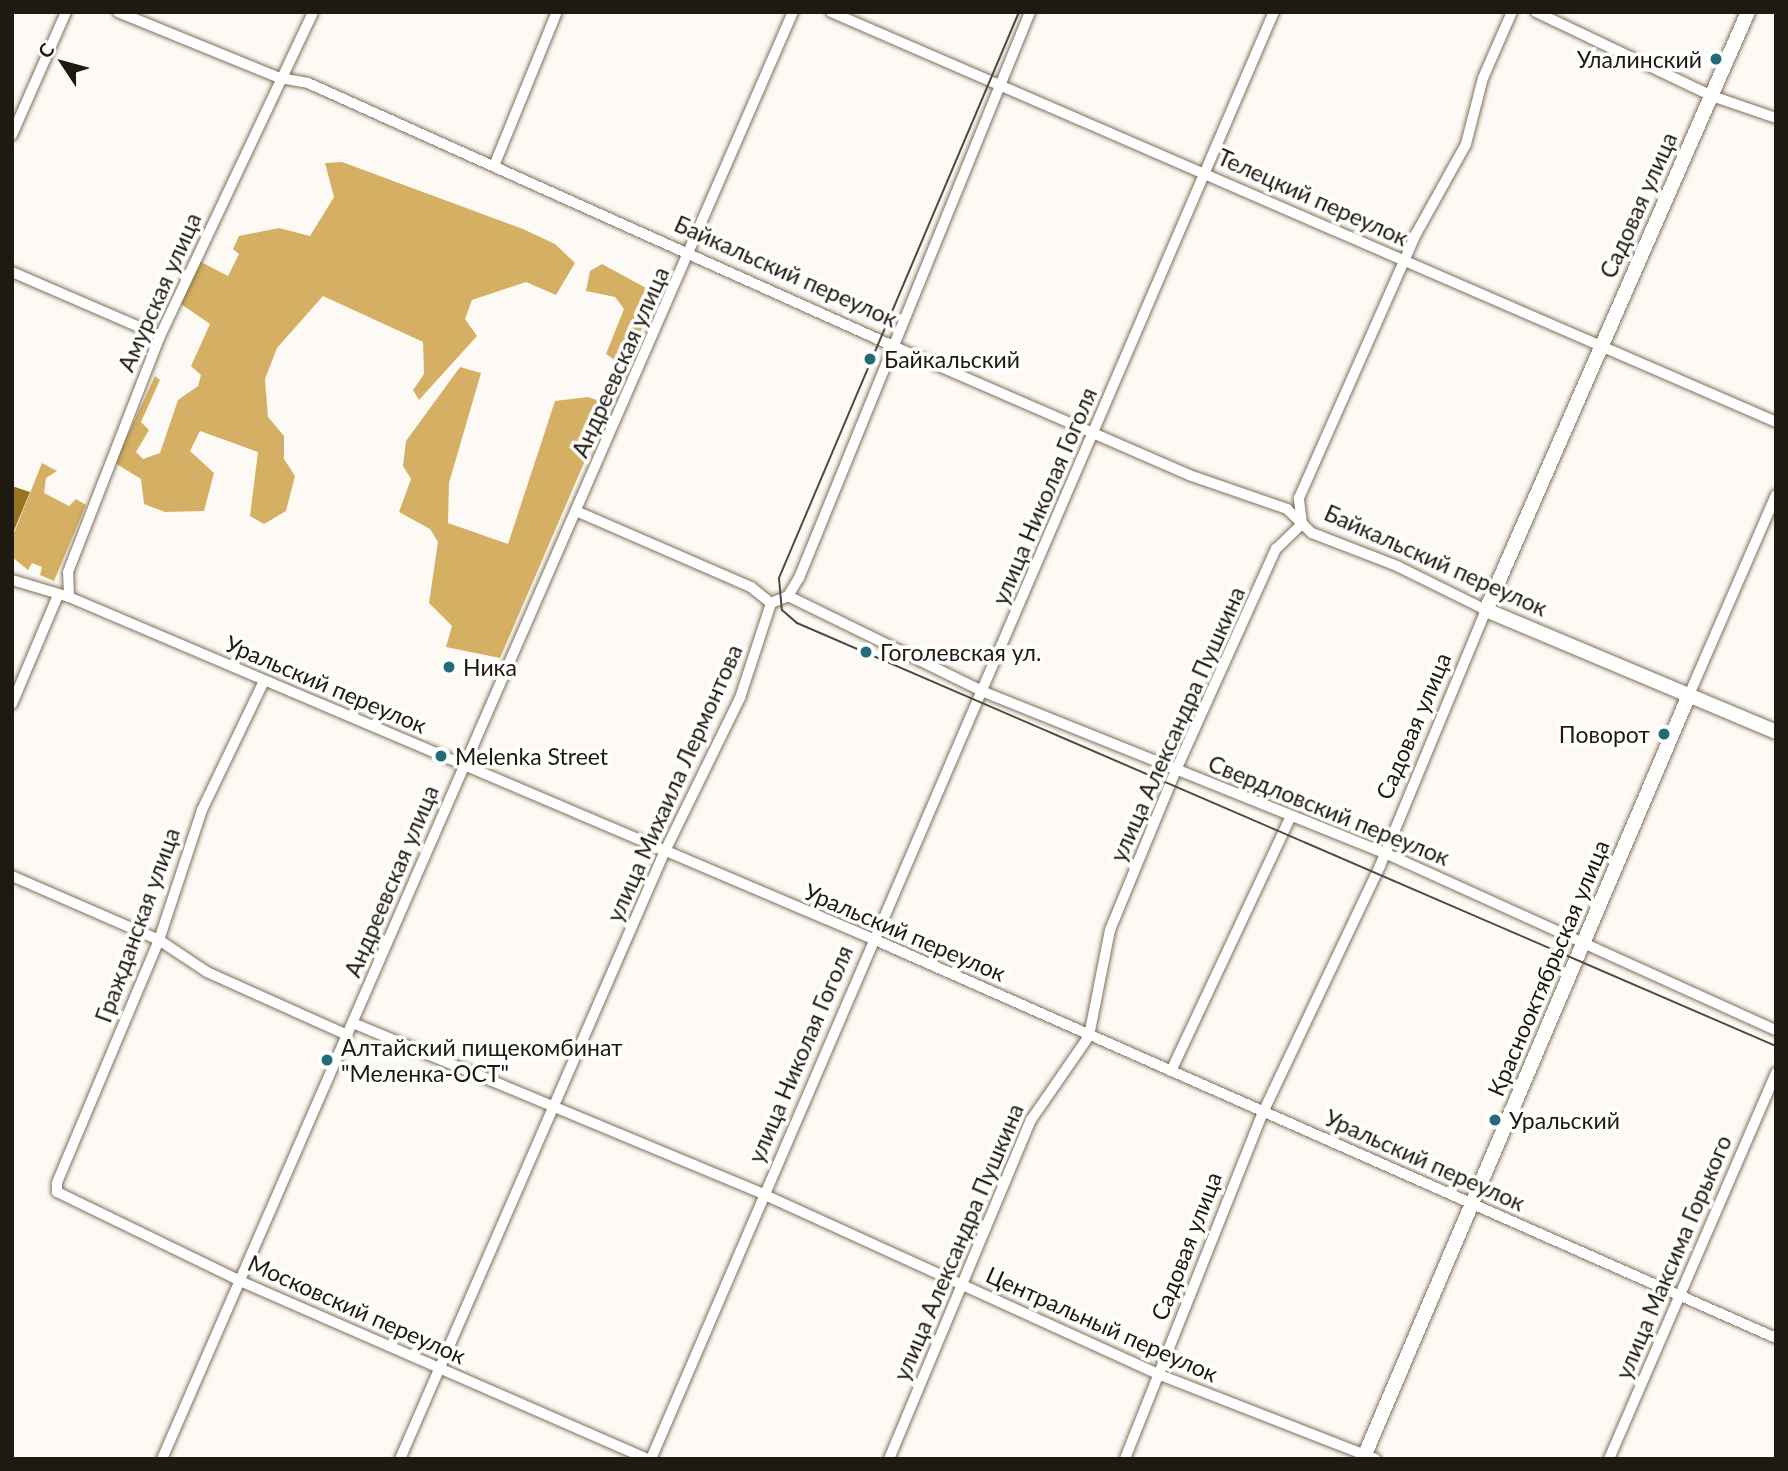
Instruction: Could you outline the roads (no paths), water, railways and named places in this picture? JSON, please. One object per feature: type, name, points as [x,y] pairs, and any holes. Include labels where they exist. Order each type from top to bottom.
[{"type":"main road","name":"Садовая улица","points":[[1486,610],[1748,12]]},
{"type":"main road","name":"Байкальский переулок","points":[[1486,610],[1776,732]]},
{"type":"main road","name":"Краснооктябрьская улица","points":[[1368,1457],[1689,695]]},
{"type":"street","points":[[12,135],[66,12]]},
{"type":"street","name":"Байкальский переулок","points":[[118,12],[280,78],[308,83],[1093,432],[1287,509],[1312,533],[1396,566],[1486,610]]},
{"type":"street","name":"Амурская улица","points":[[12,704],[64,596],[68,572],[160,335],[313,12]]},
{"type":"street","points":[[494,166],[557,12]]},
{"type":"street","name":"Андреевская улица","points":[[162,1459],[691,253],[793,12]]},
{"type":"street","name":"Телецкий переулок","points":[[831,12],[1206,171],[1404,261],[1602,344],[1776,422]]},
{"type":"street","points":[[576,511],[751,587],[771,603],[788,596],[1030,12]]},
{"type":"street","name":"улица Николая Гоголя","points":[[649,1459],[873,939],[984,692],[1274,12]]},
{"type":"street","points":[[1302,524],[1299,498],[1404,261],[1466,144],[1483,78],[1512,12]]},
{"type":"street","points":[[1536,12],[1712,96],[1776,118]]},
{"type":"street","points":[[12,272],[160,335]]},
{"type":"street","name":"Краснооктябрьская улица","points":[[1689,695],[1776,495]]},
{"type":"street","name":"улица Александра Пушкина","points":[[889,1459],[1038,1105],[1089,1036],[1110,930],[1176,770],[1276,549],[1302,524]]},
{"type":"street","name":"Уральский переулок","points":[[12,580],[64,596],[664,853],[873,939],[1776,1338]]},
{"type":"street","name":"Свердловский переулок","points":[[788,596],[984,692],[1385,853],[1776,1030]]},
{"type":"street","name":"улица Михаила Лермонтова","points":[[400,1459],[664,853],[740,698],[771,603]]},
{"type":"street","name":"Садовая улица","points":[[1125,1459],[1263,1112],[1385,853],[1486,610]]},
{"type":"street","name":"Гражданская улица","points":[[56,1187],[159,940],[201,810],[264,681]]},
{"type":"street","points":[[1171,1072],[1290,816]]},
{"type":"street","points":[[12,876],[159,940],[207,972],[347,1035]]},
{"type":"street","name":"Центральный переулок","points":[[353,1023],[762,1194],[1160,1376],[1368,1457]]},
{"type":"street","name":"улица Максима Горького","points":[[1609,1459],[1776,1073]]},
{"type":"street","name":"Московский переулок","points":[[56,1187],[63,1198],[240,1281],[649,1459]]},
{"type":"tram line","points":[[1019,12],[779,578],[782,610],[797,623],[1776,1046]]},
{"type":"place","name":"Улалинский","points":[[1716,59]]},
{"type":"place","name":"Байкальский","points":[[870,359]]},
{"type":"place","name":"Гоголевская ул.","points":[[866,652]]},
{"type":"place","name":"Ника","points":[[449,667]]},
{"type":"place","name":"Поворот","points":[[1664,734]]},
{"type":"place","name":"Melenka Street","points":[[441,756]]},
{"type":"place","name":"Алтайский пищекомбинат \"Меленка-ОСТ\"","points":[[327,1060]]},
{"type":"place","name":"Уральский","points":[[1495,1120]]}]
